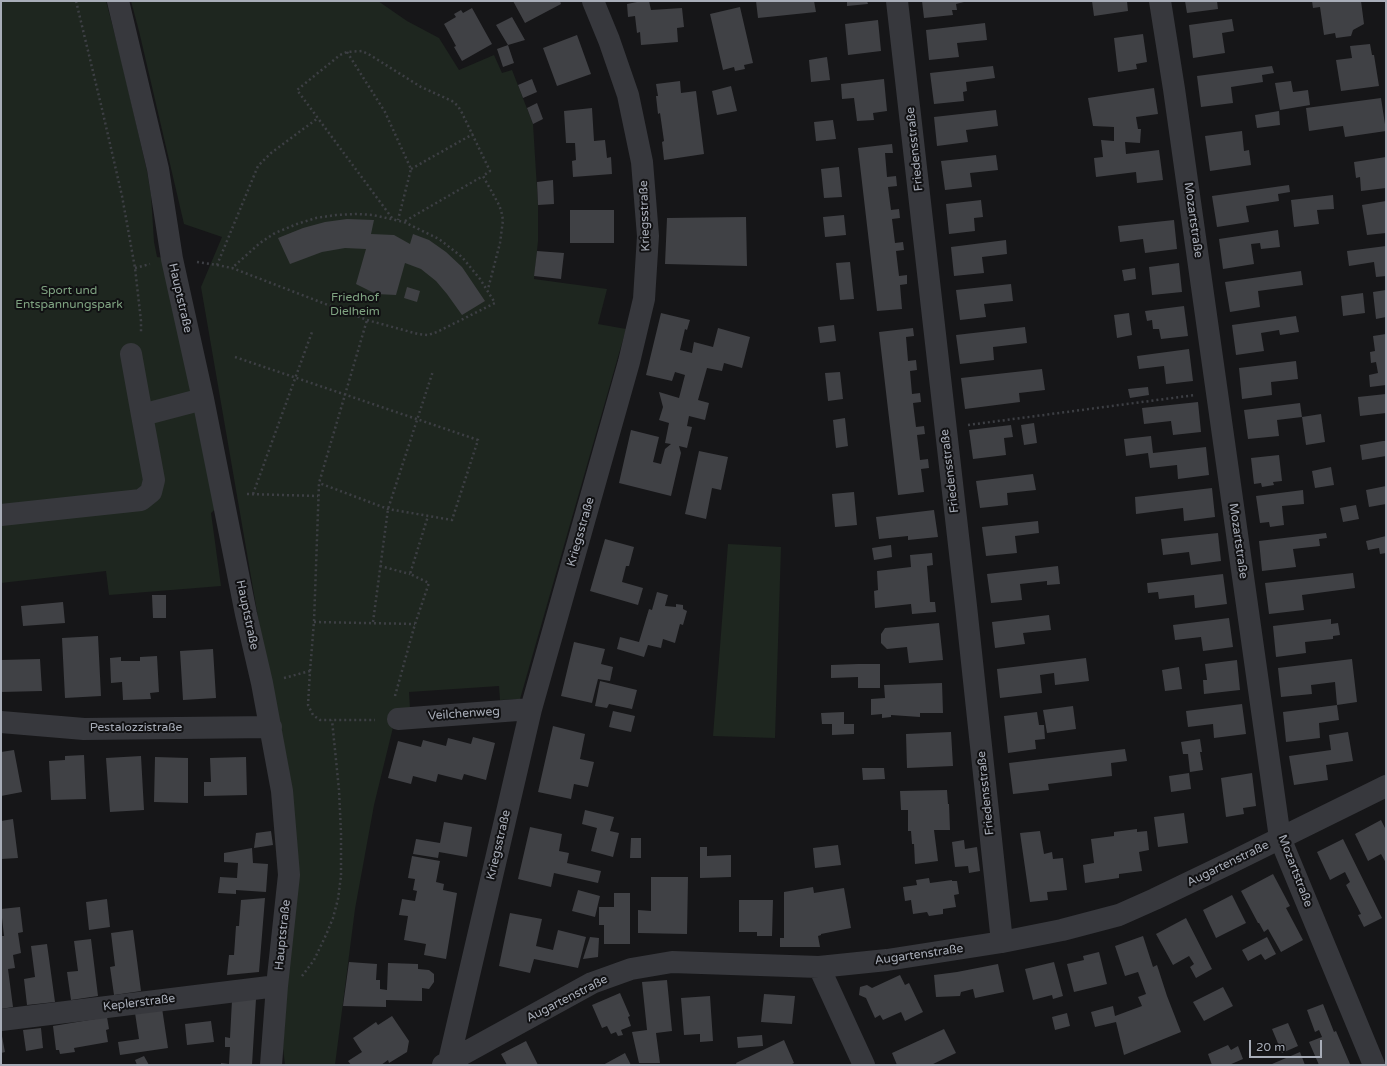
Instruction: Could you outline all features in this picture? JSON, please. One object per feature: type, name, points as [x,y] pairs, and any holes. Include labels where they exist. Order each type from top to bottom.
[{"type":"street","name":"Hauptstraße","points":[[118,1],[158,169],[172,259],[203,399],[246,614],[262,683],[282,791],[289,875],[277,986],[272,1065]]},
{"type":"street","name":"Kriegsstraße","points":[[446,1064],[531,708],[629,362],[644,300],[648,236],[642,162],[628,95],[609,40],[592,1]]},
{"type":"street","name":"Friedensstraße","points":[[897,1],[966,606],[1002,942]]},
{"type":"street","name":"Mozartstraße","points":[[1160,1],[1280,838],[1374,1065]]},
{"type":"street","points":[[1,515],[141,500],[151,492],[154,480],[131,354]]},
{"type":"street","points":[[142,415],[203,399]]},
{"type":"street","name":"Veilchenweg","points":[[393,719],[531,708]]},
{"type":"street","name":"Pestalozzistraße","points":[[1,722],[84,729],[271,727]]},
{"type":"street","name":"Augartenstraße","points":[[446,1064],[592,984],[631,969],[672,962],[819,967],[888,960],[1002,942],[1062,930],[1119,915],[1155,899],[1386,786]]},
{"type":"street","points":[[819,967],[864,1065]]},
{"type":"street","name":"Keplerstraße","points":[[1,1020],[277,986]]},
{"type":"path","points":[[76,1],[102,108],[136,268],[141,321],[141,340],[138,349],[131,354]]},
{"type":"path","points":[[392,218],[297,90],[340,55],[355,50],[366,53],[421,86],[452,101],[458,106],[490,171],[404,222]]},
{"type":"path","points":[[347,52],[385,112],[411,169],[398,220]]},
{"type":"path","points":[[217,265],[258,166],[271,153],[318,118]]},
{"type":"path","points":[[411,169],[473,134]]},
{"type":"path","points":[[483,176],[498,203],[503,220],[500,244],[488,290]]},
{"type":"path","points":[[136,268],[172,259],[232,268],[367,320],[418,334],[428,335],[495,303],[488,290],[462,257],[439,239],[404,222],[392,218],[357,214],[336,214],[316,218],[275,233],[260,243],[232,268]]},
{"type":"path","points":[[367,320],[318,483],[314,622],[308,705],[313,715],[320,720],[393,719],[415,624],[429,583],[410,574],[380,566]]},
{"type":"path","points":[[253,494],[312,332]]},
{"type":"path","points":[[235,357],[478,440],[452,520],[388,509],[318,483]]},
{"type":"path","points":[[373,622],[388,509],[433,371]]},
{"type":"path","points":[[945,428],[1217,392]]},
{"type":"path","points":[[247,494],[318,496]]},
{"type":"path","points":[[410,574],[428,516]]},
{"type":"path","points":[[314,622],[415,624]]},
{"type":"path","points":[[262,683],[310,672]]},
{"type":"path","points":[[277,986],[296,984],[305,973],[314,960],[333,918],[338,899],[341,876],[341,833],[339,790],[332,720]]},
{"type":"green space","name":"Sport und Entspannungspark","points":[[1,1],[106,1],[121,58],[147,171],[151,195],[154,242],[157,257],[172,259],[224,501],[211,513],[221,586],[109,595],[106,571],[1,583]]},
{"type":"green space","name":"Friedhof Dielheim","points":[[131,1],[378,1],[407,21],[439,38],[459,70],[494,55],[502,73],[512,70],[533,124],[538,205],[538,241],[534,279],[607,289],[598,324],[626,329],[520,699],[500,700],[499,686],[409,692],[410,709],[397,711],[374,805],[355,909],[335,1065],[285,1065],[283,1048],[289,953],[269,681],[201,287],[222,237],[184,224]]},
{"type":"green space","points":[[728,544],[781,547],[775,738],[713,736]]},
{"type":"building","points":[[513,1],[560,1],[561,4],[525,23]]},
{"type":"building","points":[[649,1],[651,10],[682,8],[684,27],[677,28],[678,42],[641,45],[640,32],[637,33],[635,16],[628,17],[627,4]]},
{"type":"building","points":[[756,1],[814,1],[816,12],[758,18]]},
{"type":"building","points":[[847,1],[867,1],[868,4],[847,6]]},
{"type":"building","points":[[922,1],[964,2],[956,4],[957,10],[952,10],[953,15],[924,18]]},
{"type":"building","points":[[1092,1],[1127,1],[1128,11],[1094,16]]},
{"type":"building","points":[[1185,1],[1217,1],[1218,9],[1187,13]]},
{"type":"building","points":[[1312,1],[1361,1],[1364,24],[1353,30],[1351,36],[1336,38],[1335,33],[1324,35],[1320,7],[1313,8]]},
{"type":"building","points":[[740,7],[753,63],[744,65],[745,69],[735,71],[734,67],[723,70],[710,14]]},
{"type":"building","points":[[472,8],[492,44],[462,61],[444,24],[456,17],[454,14],[461,10],[463,13]]},
{"type":"building","points":[[512,17],[525,40],[508,45],[496,25]]},
{"type":"building","points":[[1232,19],[1234,31],[1222,33],[1225,53],[1193,58],[1189,25]]},
{"type":"building","points":[[878,20],[881,51],[848,55],[845,24]]},
{"type":"building","points":[[985,23],[987,40],[957,43],[959,57],[929,60],[926,30]]},
{"type":"building","points":[[1143,34],[1147,62],[1136,64],[1137,69],[1118,72],[1114,38]]},
{"type":"building","points":[[577,35],[591,74],[557,86],[543,48]]},
{"type":"building","points":[[1370,44],[1372,55],[1374,55],[1379,86],[1341,91],[1336,60],[1352,58],[1350,46]]},
{"type":"building","points":[[508,45],[514,63],[503,67],[497,49]]},
{"type":"building","points":[[827,57],[830,80],[811,82],[809,60]]},
{"type":"building","points":[[993,66],[995,78],[966,82],[967,91],[963,92],[964,101],[934,104],[930,73]]},
{"type":"building","points":[[1272,66],[1274,73],[1262,75],[1263,82],[1231,87],[1233,103],[1201,107],[1197,76]]},
{"type":"building","points":[[532,79],[537,92],[523,98],[518,85]]},
{"type":"building","points":[[884,79],[887,111],[873,113],[874,120],[857,121],[854,98],[842,99],[841,84]]},
{"type":"building","points":[[680,81],[681,93],[696,91],[704,154],[664,160],[662,142],[664,141],[660,113],[658,114],[656,84]]},
{"type":"building","points":[[1291,81],[1293,92],[1308,90],[1310,105],[1280,110],[1275,83]]},
{"type":"building","points":[[731,86],[737,111],[717,115],[712,91]]},
{"type":"building","points":[[1154,88],[1158,114],[1136,117],[1138,129],[1141,129],[1140,143],[1125,142],[1126,154],[1159,150],[1163,180],[1137,183],[1136,172],[1096,177],[1094,158],[1103,157],[1101,140],[1114,141],[1114,127],[1093,126],[1088,98]]},
{"type":"building","points":[[1381,98],[1386,131],[1345,137],[1343,126],[1309,131],[1306,108]]},
{"type":"building","points":[[537,103],[543,119],[533,124],[527,108]]},
{"type":"building","points":[[592,108],[594,141],[605,140],[607,158],[611,157],[612,174],[573,177],[572,161],[576,160],[575,143],[566,143],[564,111]]},
{"type":"building","points":[[996,110],[998,126],[966,130],[968,142],[937,146],[934,117]]},
{"type":"building","points":[[1279,111],[1280,125],[1257,128],[1255,115]]},
{"type":"building","points":[[833,120],[836,139],[816,141],[814,122]]},
{"type":"building","points":[[1242,131],[1244,151],[1249,150],[1251,165],[1210,171],[1205,136]]},
{"type":"building","points":[[892,144],[893,153],[885,153],[887,177],[896,176],[897,186],[888,187],[891,210],[899,209],[900,218],[892,219],[895,243],[903,242],[904,250],[896,251],[899,276],[907,275],[907,284],[900,285],[902,309],[877,311],[858,148]]},
{"type":"building","points":[[996,155],[998,170],[970,173],[972,187],[945,190],[941,161]]},
{"type":"building","points":[[1386,157],[1386,188],[1361,191],[1360,177],[1356,178],[1354,162]]},
{"type":"building","points":[[839,167],[842,197],[824,198],[821,169]]},
{"type":"building","points":[[553,180],[554,204],[538,205],[537,182]]},
{"type":"building","points":[[1289,185],[1290,192],[1278,194],[1279,201],[1246,206],[1249,222],[1217,227],[1212,196]]},
{"type":"building","points":[[1333,195],[1334,209],[1317,210],[1319,224],[1294,227],[1291,200]]},
{"type":"building","points":[[981,200],[983,217],[974,218],[975,231],[949,234],[946,204]]},
{"type":"building","points":[[1386,201],[1386,233],[1367,235],[1362,205]]},
{"type":"building","points":[[570,210],[614,210],[614,243],[570,243]]},
{"type":"building","points":[[844,215],[846,235],[825,237],[823,217]]},
{"type":"building","points":[[746,217],[747,266],[665,264],[667,218]]},
{"type":"building","points":[[347,219],[374,220],[371,234],[394,235],[410,244],[413,234],[429,240],[446,252],[462,267],[485,301],[462,315],[436,281],[421,269],[405,263],[396,295],[376,294],[356,284],[366,249],[345,248],[322,252],[290,264],[278,238],[303,228],[325,222]]},
{"type":"building","points":[[1174,220],[1177,249],[1145,253],[1143,239],[1120,242],[1118,226]]},
{"type":"building","points":[[1278,230],[1280,247],[1261,249],[1260,243],[1251,244],[1254,264],[1223,269],[1219,239]]},
{"type":"building","points":[[1006,240],[1007,254],[982,257],[984,273],[954,276],[951,247]]},
{"type":"building","points":[[1386,246],[1386,276],[1376,277],[1374,262],[1349,266],[1347,251]]},
{"type":"building","points":[[537,251],[564,253],[561,279],[534,276]]},
{"type":"building","points":[[850,262],[854,299],[840,300],[836,263]]},
{"type":"building","points":[[1179,263],[1182,292],[1152,295],[1149,267]]},
{"type":"building","points":[[1135,268],[1136,279],[1124,281],[1122,270]]},
{"type":"building","points":[[1301,271],[1303,285],[1258,291],[1260,307],[1230,312],[1225,282]]},
{"type":"building","points":[[1011,284],[1013,301],[984,304],[986,317],[960,320],[956,290]]},
{"type":"building","points":[[407,287],[420,291],[417,302],[404,298]]},
{"type":"building","points":[[1386,290],[1386,317],[1376,319],[1373,292]]},
{"type":"building","points":[[1363,293],[1365,313],[1343,316],[1341,296]]},
{"type":"building","points":[[1184,306],[1188,336],[1161,339],[1159,329],[1153,329],[1152,320],[1147,321],[1145,311]]},
{"type":"building","points":[[661,313],[690,320],[687,330],[685,329],[680,350],[692,353],[694,342],[713,347],[718,328],[750,337],[742,368],[724,363],[722,371],[707,368],[698,400],[709,403],[705,420],[689,416],[687,426],[692,427],[687,448],[679,446],[681,453],[671,496],[619,483],[631,430],[659,437],[653,462],[661,464],[665,449],[671,444],[665,443],[669,423],[659,420],[663,407],[659,392],[679,398],[685,375],[675,372],[672,381],[646,375]]},
{"type":"building","points":[[1129,313],[1132,335],[1117,338],[1114,315]]},
{"type":"building","points":[[1296,316],[1299,332],[1280,335],[1279,330],[1261,333],[1264,351],[1236,355],[1232,325]]},
{"type":"building","points":[[834,325],[836,341],[820,343],[818,327]]},
{"type":"building","points":[[1025,327],[1027,343],[993,347],[994,360],[960,364],[956,335]]},
{"type":"building","points":[[913,328],[914,336],[906,337],[908,361],[916,360],[917,370],[910,371],[912,394],[920,393],[921,402],[913,403],[916,427],[924,426],[925,434],[917,435],[920,460],[928,459],[929,468],[921,469],[924,492],[898,495],[879,332]]},
{"type":"building","points":[[1386,334],[1386,385],[1370,387],[1369,375],[1378,373],[1376,362],[1371,363],[1370,352],[1375,351],[1373,336]]},
{"type":"building","points":[[1189,349],[1193,381],[1166,384],[1164,366],[1139,369],[1137,356]]},
{"type":"building","points":[[1296,361],[1298,379],[1271,382],[1272,395],[1242,399],[1239,368]]},
{"type":"building","points":[[1042,369],[1045,390],[1019,393],[1020,402],[965,409],[961,378]]},
{"type":"building","points":[[840,372],[843,399],[828,401],[825,373]]},
{"type":"building","points":[[1148,387],[1149,395],[1130,398],[1128,389]]},
{"type":"building","points":[[1386,394],[1386,413],[1360,416],[1358,397]]},
{"type":"building","points":[[1198,402],[1201,432],[1173,435],[1171,421],[1144,424],[1142,408]]},
{"type":"building","points":[[1300,403],[1302,417],[1277,420],[1279,436],[1248,439],[1244,410]]},
{"type":"building","points":[[1321,414],[1325,442],[1306,445],[1302,417]]},
{"type":"building","points":[[845,418],[848,446],[836,448],[833,420]]},
{"type":"building","points":[[1034,423],[1037,443],[1024,445],[1021,425]]},
{"type":"building","points":[[1011,425],[1013,437],[1004,438],[1006,455],[973,459],[969,430]]},
{"type":"building","points":[[1151,436],[1153,453],[1206,447],[1209,475],[1178,479],[1177,465],[1150,468],[1148,453],[1126,456],[1124,439]]},
{"type":"building","points":[[1386,441],[1386,456],[1362,460],[1360,445]]},
{"type":"building","points":[[699,451],[728,457],[721,490],[712,488],[706,519],[685,514]]},
{"type":"building","points":[[1279,455],[1282,481],[1273,482],[1274,485],[1262,487],[1261,483],[1254,484],[1251,458]]},
{"type":"building","points":[[1331,467],[1334,485],[1315,488],[1312,471]]},
{"type":"building","points":[[1033,474],[1036,490],[1007,493],[1008,505],[980,508],[976,481]]},
{"type":"building","points":[[1386,486],[1386,504],[1369,507],[1366,490]]},
{"type":"building","points":[[1212,488],[1215,517],[1184,521],[1183,508],[1136,514],[1135,497]]},
{"type":"building","points":[[1303,490],[1304,504],[1282,506],[1284,525],[1270,527],[1269,522],[1260,523],[1256,496]]},
{"type":"building","points":[[854,492],[857,525],[835,527],[832,494]]},
{"type":"building","points":[[1356,505],[1359,519],[1343,522],[1340,508]]},
{"type":"building","points":[[934,510],[938,537],[908,540],[908,536],[879,539],[876,517]]},
{"type":"building","points":[[1038,521],[1039,533],[1015,536],[1017,553],[986,556],[982,527]]},
{"type":"building","points":[[1218,533],[1221,561],[1191,565],[1189,552],[1163,555],[1161,539]]},
{"type":"building","points":[[1326,533],[1327,538],[1319,539],[1320,546],[1293,549],[1296,567],[1262,571],[1259,541]]},
{"type":"building","points":[[1386,536],[1386,553],[1380,554],[1379,548],[1368,550],[1366,541]]},
{"type":"building","points":[[605,539],[634,547],[629,566],[626,566],[622,582],[643,588],[638,605],[590,591]]},
{"type":"building","points":[[891,545],[892,557],[874,560],[872,548]]},
{"type":"building","points":[[932,553],[933,565],[927,566],[930,602],[935,602],[936,612],[912,614],[911,604],[875,608],[874,591],[878,590],[877,571],[911,567],[910,555]]},
{"type":"building","points":[[1058,566],[1060,584],[1047,585],[1047,581],[1020,584],[1022,600],[991,603],[987,574]]},
{"type":"building","points":[[1353,573],[1355,588],[1302,595],[1304,610],[1269,614],[1265,583]]},
{"type":"building","points":[[1223,574],[1227,604],[1195,608],[1194,595],[1159,599],[1158,592],[1148,593],[1147,583]]},
{"type":"building","points":[[657,592],[668,595],[665,606],[676,607],[676,604],[683,605],[683,609],[687,611],[683,625],[680,624],[675,643],[663,639],[661,648],[648,645],[644,657],[617,649],[620,637],[639,642],[649,609],[652,610]]},
{"type":"building","points":[[152,595],[166,595],[166,618],[153,618]]},
{"type":"building","points":[[63,602],[65,623],[23,626],[21,606]]},
{"type":"building","points":[[1049,615],[1051,630],[1023,633],[1025,644],[995,648],[992,622]]},
{"type":"building","points":[[1229,618],[1233,647],[1203,651],[1201,637],[1175,640],[1173,625]]},
{"type":"building","points":[[1331,619],[1331,624],[1338,623],[1340,635],[1333,636],[1333,639],[1305,642],[1306,653],[1276,657],[1273,626]]},
{"type":"building","points":[[939,623],[943,660],[909,663],[907,647],[887,649],[881,643],[881,634],[885,628]]},
{"type":"building","points":[[98,636],[101,696],[65,698],[62,638]]},
{"type":"building","points":[[574,642],[605,649],[601,664],[613,667],[610,681],[598,679],[592,703],[561,696]]},
{"type":"building","points":[[213,649],[216,698],[183,700],[180,651]]},
{"type":"building","points":[[157,656],[159,692],[150,693],[151,699],[123,700],[122,682],[111,683],[110,658],[121,657],[121,661],[140,661],[140,657]]},
{"type":"building","points":[[1086,658],[1089,681],[1055,685],[1054,673],[1040,675],[1042,693],[1000,698],[997,669]]},
{"type":"building","points":[[40,659],[42,691],[1,692],[1,660]]},
{"type":"building","points":[[1352,659],[1357,702],[1337,705],[1335,682],[1311,685],[1312,694],[1281,697],[1278,668]]},
{"type":"building","points":[[1237,660],[1240,690],[1204,694],[1203,680],[1207,680],[1205,664]]},
{"type":"building","points":[[880,664],[880,688],[858,688],[858,677],[831,678],[831,665]]},
{"type":"building","points":[[1179,667],[1182,689],[1165,691],[1162,670]]},
{"type":"building","points":[[600,681],[637,690],[632,709],[609,704],[607,708],[595,706]]},
{"type":"building","points":[[942,683],[943,713],[920,713],[920,717],[891,715],[891,717],[882,718],[882,714],[871,715],[871,699],[885,698],[884,685]]},
{"type":"building","points":[[1242,704],[1246,734],[1214,738],[1213,724],[1188,727],[1186,711]]},
{"type":"building","points":[[1337,705],[1339,720],[1319,723],[1320,738],[1286,742],[1283,712]]},
{"type":"building","points":[[1073,706],[1076,729],[1047,733],[1043,710]]},
{"type":"building","points":[[613,711],[635,716],[631,732],[609,727]]},
{"type":"building","points":[[844,712],[844,724],[854,724],[854,734],[832,735],[832,724],[822,724],[821,713]]},
{"type":"building","points":[[1037,712],[1039,725],[1044,725],[1045,739],[1035,740],[1036,749],[1008,753],[1004,716]]},
{"type":"building","points":[[553,726],[585,734],[580,759],[594,762],[588,787],[574,784],[571,799],[538,792]]},
{"type":"building","points":[[951,732],[953,766],[907,768],[906,734]]},
{"type":"building","points":[[1348,732],[1353,761],[1326,765],[1328,780],[1294,785],[1289,756],[1331,750],[1329,735]]},
{"type":"building","points":[[473,737],[495,743],[486,780],[464,774],[462,780],[438,774],[436,782],[413,776],[411,784],[388,778],[398,741],[421,747],[423,740],[446,746],[448,738],[471,744]]},
{"type":"building","points":[[1200,739],[1202,752],[1200,752],[1203,770],[1190,772],[1188,754],[1183,754],[1181,742]]},
{"type":"building","points":[[1125,749],[1127,761],[1111,763],[1112,776],[1048,784],[1049,790],[1013,794],[1009,763]]},
{"type":"building","points":[[14,750],[22,792],[1,796],[1,752]]},
{"type":"building","points":[[84,755],[86,799],[51,800],[49,761],[65,760],[65,756]]},
{"type":"building","points":[[141,756],[144,810],[110,812],[106,758]]},
{"type":"building","points":[[155,757],[188,758],[188,803],[154,802]]},
{"type":"building","points":[[246,757],[247,795],[204,796],[204,782],[211,782],[210,758]]},
{"type":"building","points":[[862,768],[884,768],[885,779],[863,780]]},
{"type":"building","points":[[1189,773],[1191,789],[1171,792],[1169,776]]},
{"type":"building","points":[[1252,773],[1256,806],[1243,808],[1244,814],[1226,817],[1221,778]]},
{"type":"building","points":[[947,790],[950,830],[934,830],[938,861],[915,864],[914,844],[912,844],[911,831],[908,831],[908,810],[901,810],[900,791]]},
{"type":"building","points":[[585,810],[614,817],[610,831],[619,833],[613,857],[591,851],[597,828],[582,824]]},
{"type":"building","points":[[1184,813],[1188,843],[1158,847],[1154,817]]},
{"type":"building","points":[[13,819],[18,858],[1,859],[1,821]]},
{"type":"building","points":[[1381,820],[1386,830],[1386,863],[1381,854],[1368,861],[1355,834]]},
{"type":"building","points":[[444,822],[472,827],[467,857],[439,852],[438,858],[413,854],[416,839],[440,843]]},
{"type":"building","points":[[530,827],[562,834],[559,851],[569,853],[567,863],[601,871],[598,883],[554,873],[551,887],[518,879]]},
{"type":"building","points":[[1137,829],[1137,832],[1147,831],[1149,850],[1139,852],[1142,871],[1119,874],[1119,878],[1085,883],[1083,865],[1094,863],[1091,839],[1114,836],[1114,832]]},
{"type":"building","points":[[271,831],[273,845],[254,848],[256,833]]},
{"type":"building","points":[[1040,831],[1044,854],[1052,852],[1053,859],[1063,858],[1067,890],[1047,892],[1048,900],[1030,902],[1020,833]]},
{"type":"building","points":[[631,838],[641,838],[641,858],[630,858]]},
{"type":"building","points":[[1343,839],[1382,918],[1364,927],[1358,915],[1361,914],[1346,885],[1350,882],[1345,872],[1330,880],[1317,852]]},
{"type":"building","points":[[964,840],[965,849],[977,847],[980,871],[969,873],[968,866],[955,867],[952,842]]},
{"type":"building","points":[[838,845],[841,865],[815,868],[813,848]]},
{"type":"building","points":[[700,847],[707,847],[707,856],[731,855],[731,877],[700,878]]},
{"type":"building","points":[[252,848],[253,863],[268,864],[266,892],[236,890],[236,894],[218,893],[220,877],[237,878],[238,863],[224,862],[224,853]]},
{"type":"building","points":[[412,856],[440,861],[436,882],[444,884],[443,890],[457,893],[446,959],[424,955],[426,944],[404,940],[408,916],[399,915],[402,899],[415,901],[417,891],[413,890],[415,879],[408,878]]},
{"type":"building","points":[[1273,874],[1290,906],[1286,908],[1303,940],[1281,952],[1268,929],[1264,932],[1258,923],[1241,891]]},
{"type":"building","points":[[651,877],[688,877],[687,934],[638,933],[638,910],[651,911]]},
{"type":"building","points":[[929,878],[930,883],[952,880],[957,881],[959,894],[954,895],[956,907],[943,909],[943,914],[929,916],[927,912],[913,914],[911,900],[905,901],[903,887],[917,885],[916,880]]},
{"type":"building","points":[[813,887],[814,893],[844,888],[851,928],[821,934],[818,936],[820,947],[780,947],[780,938],[784,938],[784,892]]},
{"type":"building","points":[[578,890],[600,896],[595,917],[572,911]]},
{"type":"building","points":[[614,893],[630,893],[630,944],[604,944],[604,925],[599,925],[599,907],[614,907]]},
{"type":"building","points":[[1232,895],[1246,923],[1216,938],[1203,910]]},
{"type":"building","points":[[265,898],[259,972],[227,975],[229,955],[234,955],[236,926],[239,926],[241,900]]},
{"type":"building","points":[[107,899],[110,927],[89,930],[86,902]]},
{"type":"building","points":[[739,900],[773,900],[772,936],[757,936],[757,932],[739,932]]},
{"type":"building","points":[[20,907],[23,932],[18,933],[21,953],[13,955],[15,968],[8,969],[13,1007],[1,1009],[1,936],[4,936],[1,909]]},
{"type":"building","points":[[510,913],[542,919],[536,946],[553,950],[558,930],[586,937],[578,968],[534,959],[530,973],[499,966]]},
{"type":"building","points":[[1186,918],[1212,969],[1196,978],[1190,967],[1194,964],[1189,956],[1173,965],[1156,934]]},
{"type":"building","points":[[133,930],[141,991],[114,995],[110,967],[115,966],[111,933]]},
{"type":"building","points":[[1143,936],[1153,967],[1157,965],[1181,1032],[1124,1055],[1116,1022],[1095,1027],[1091,1012],[1113,1006],[1115,1016],[1142,1006],[1138,997],[1146,994],[1138,972],[1125,976],[1115,946]]},
{"type":"building","points":[[590,937],[599,938],[598,957],[583,959]]},
{"type":"building","points":[[1267,937],[1276,954],[1265,960],[1261,954],[1248,961],[1242,950]]},
{"type":"building","points":[[91,939],[98,996],[71,1000],[67,972],[78,971],[74,941]]},
{"type":"building","points":[[47,944],[55,1002],[27,1005],[24,979],[35,977],[31,946]]},
{"type":"building","points":[[1099,952],[1107,984],[1074,992],[1067,964],[1084,960],[1083,956]]},
{"type":"building","points":[[349,962],[377,964],[376,980],[380,980],[380,989],[387,990],[388,963],[418,964],[418,969],[429,970],[434,974],[434,982],[429,989],[422,988],[422,1001],[386,1000],[386,1007],[343,1006]]},
{"type":"building","points":[[1054,962],[1063,996],[1053,999],[1052,995],[1033,1000],[1025,969]]},
{"type":"building","points":[[998,964],[1004,992],[975,998],[973,989],[961,992],[960,996],[936,997],[934,975]]},
{"type":"building","points":[[900,975],[905,985],[909,983],[923,1012],[905,1021],[901,1012],[883,1020],[880,1015],[875,1018],[866,998],[859,995],[860,987],[867,985],[872,988]]},
{"type":"building","points":[[667,980],[672,1031],[656,1033],[660,1063],[639,1063],[632,1032],[647,1030],[642,982]]},
{"type":"building","points":[[1223,987],[1233,1006],[1204,1021],[1193,1002]]},
{"type":"building","points":[[620,993],[630,1016],[628,1017],[631,1026],[621,1030],[623,1035],[618,1036],[616,1032],[611,1034],[607,1026],[602,1028],[592,1005]]},
{"type":"building","points":[[764,994],[795,996],[792,1024],[761,1022]]},
{"type":"building","points":[[710,996],[713,1041],[700,1042],[700,1034],[684,1035],[681,998]]},
{"type":"building","points":[[256,999],[252,1065],[221,1065],[221,1063],[229,1064],[230,1047],[225,1047],[225,1037],[230,1038],[232,1000]]},
{"type":"building","points":[[1323,1004],[1334,1032],[1336,1031],[1350,1064],[1319,1065],[1309,1042],[1322,1037],[1319,1030],[1315,1032],[1307,1010]]},
{"type":"building","points":[[162,1008],[168,1048],[120,1055],[118,1042],[139,1039],[135,1013]]},
{"type":"building","points":[[1067,1013],[1070,1026],[1055,1030],[1052,1017]]},
{"type":"building","points":[[392,1016],[409,1041],[407,1052],[389,1063],[388,1060],[381,1065],[351,1065],[348,1061],[362,1052],[353,1038],[376,1022],[378,1025]]},
{"type":"building","points":[[107,1017],[109,1029],[106,1030],[108,1042],[74,1048],[75,1052],[60,1054],[59,1050],[56,1050],[53,1026]]},
{"type":"building","points":[[211,1021],[214,1042],[187,1045],[185,1024]]},
{"type":"building","points":[[1288,1023],[1298,1046],[1282,1053],[1272,1029]]},
{"type":"building","points":[[41,1028],[43,1048],[26,1051],[23,1030]]},
{"type":"building","points":[[944,1029],[956,1053],[931,1065],[897,1065],[892,1053]]},
{"type":"building","points":[[1,1031],[5,1052],[1,1053]]},
{"type":"building","points":[[762,1035],[763,1046],[738,1048],[737,1037]]},
{"type":"building","points":[[784,1040],[794,1063],[790,1065],[737,1065],[736,1063]]},
{"type":"building","points":[[526,1041],[538,1065],[507,1065],[501,1054]]},
{"type":"building","points":[[1228,1045],[1231,1050],[1238,1046],[1243,1059],[1229,1065],[1212,1065],[1208,1054]]},
{"type":"building","points":[[1300,1052],[1305,1065],[1272,1064]]},
{"type":"building","points":[[625,1053],[631,1065],[603,1065]]},
{"type":"building","points":[[144,1056],[149,1065],[137,1065],[135,1060]]}]
